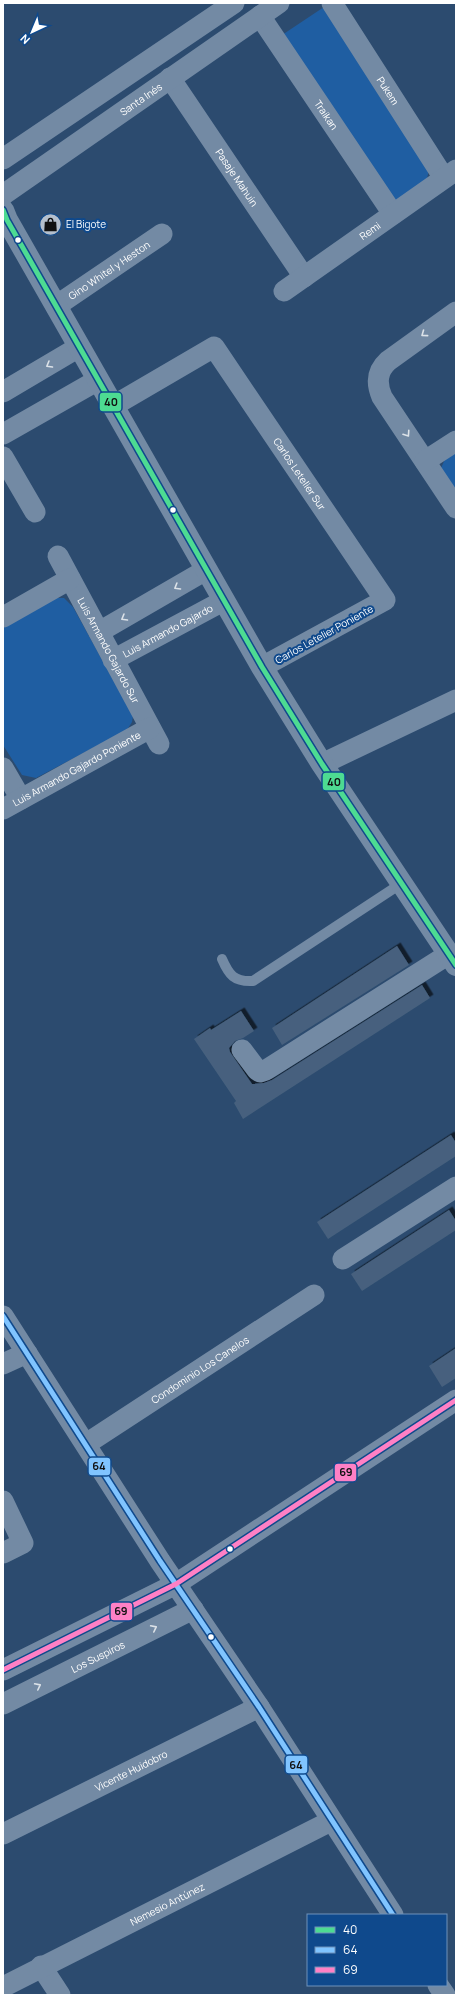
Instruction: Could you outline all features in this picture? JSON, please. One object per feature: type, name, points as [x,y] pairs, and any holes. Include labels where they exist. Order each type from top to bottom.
[{"type":"street","points":[[3,159],[234,3]]},
{"type":"street","name":"Santa Inés","points":[[3,195],[279,3]]},
{"type":"street","name":"Pukem","points":[[332,3],[450,174]]},
{"type":"street","name":"Traikan","points":[[260,16],[394,214]]},
{"type":"street","name":"Pasaje Mahuin","points":[[170,78],[304,277]]},
{"type":"street","name":"Remi","points":[[284,291],[450,174]]},
{"type":"street","points":[[3,210],[7,220],[262,667],[322,764],[452,959],[266,1070],[260,1072],[257,1070],[242,1050]]},
{"type":"street","name":"Gino Whitel y Heston","points":[[56,306],[162,234]]},
{"type":"street","points":[[456,312],[388,361],[379,372],[378,379],[382,396],[456,508]]},
{"type":"street","points":[[3,392],[79,347]]},
{"type":"street","name":"Carlos Letelier Sur","points":[[113,406],[214,348],[385,600]]},
{"type":"street","points":[[3,434],[98,380]]},
{"type":"street","points":[[425,461],[456,440]]},
{"type":"street","points":[[6,468],[35,512]]},
{"type":"street","name":"Luis Armando Gajardo Sur","points":[[58,556],[155,736]]},
{"type":"street","points":[[99,632],[206,570]]},
{"type":"street","points":[[3,617],[70,579]]},
{"type":"street","name":"Carlos Letelier Poniente","points":[[262,667],[385,600]]},
{"type":"street","name":"Luis Armando Gajardo","points":[[113,660],[223,601]]},
{"type":"street","points":[[322,764],[456,700]]},
{"type":"street","name":"Luis Armando Gajardo Poniente","points":[[3,809],[21,799],[155,736]]},
{"type":"street","points":[[3,768],[21,799]]},
{"type":"street","points":[[343,1260],[456,1187]]},
{"type":"street","name":"Condominio Los Canelos","points":[[86,1444],[314,1295]]},
{"type":"street","points":[[3,1316],[176,1584],[259,1707],[331,1821],[392,1914]]},
{"type":"street","points":[[3,1364],[27,1353]]},
{"type":"street","points":[[3,1670],[176,1584],[456,1400]]},
{"type":"street","points":[[3,1502],[23,1543],[3,1553]]},
{"type":"street","name":"Los Suspiros","points":[[3,1704],[193,1608]]},
{"type":"street","name":"Vicente Huidobro","points":[[3,1834],[259,1707]]},
{"type":"street","name":"Nemesio Antúnez","points":[[3,1987],[41,1966],[331,1821]]},
{"type":"street","points":[[41,1966],[60,1995]]},
{"type":"street","points":[[439,1986],[445,1995]]},
{"type":"lane","points":[[222,959],[232,976],[241,982],[253,981],[402,883]]},
{"type":"shaded area","points":[[327,5],[429,169],[427,179],[396,202],[282,35]]},
{"type":"shaded area","points":[[456,451],[456,491],[441,468],[446,457]]},
{"type":"shaded area","points":[[53,598],[64,598],[73,607],[133,716],[132,722],[127,730],[36,778],[22,775],[3,745],[3,627]]},
{"type":"building","points":[[397,946],[409,965],[282,1045],[272,1028]]},
{"type":"building","points":[[422,985],[430,998],[243,1119],[234,1103],[236,1101],[194,1039],[210,1028],[211,1030],[241,1011],[254,1031],[235,1041],[229,1048],[230,1052],[252,1084],[264,1083],[272,1080]]},
{"type":"building","points":[[451,1135],[456,1143],[456,1156],[328,1239],[317,1222]]},
{"type":"building","points":[[449,1210],[456,1221],[456,1230],[362,1291],[351,1274]]},
{"type":"building","points":[[456,1348],[456,1378],[442,1387],[429,1366]]},
{"type":"transit line","name":"40","points":[[3,210],[7,220],[262,667],[322,764],[456,965]]},
{"type":"transit line","name":"64","points":[[3,1316],[160,1561],[259,1707],[392,1914]]},
{"type":"transit line","name":"69","points":[[3,1670],[176,1584],[456,1400]]},
{"type":"place","name":"El Bigote","points":[[50,224]]}]
